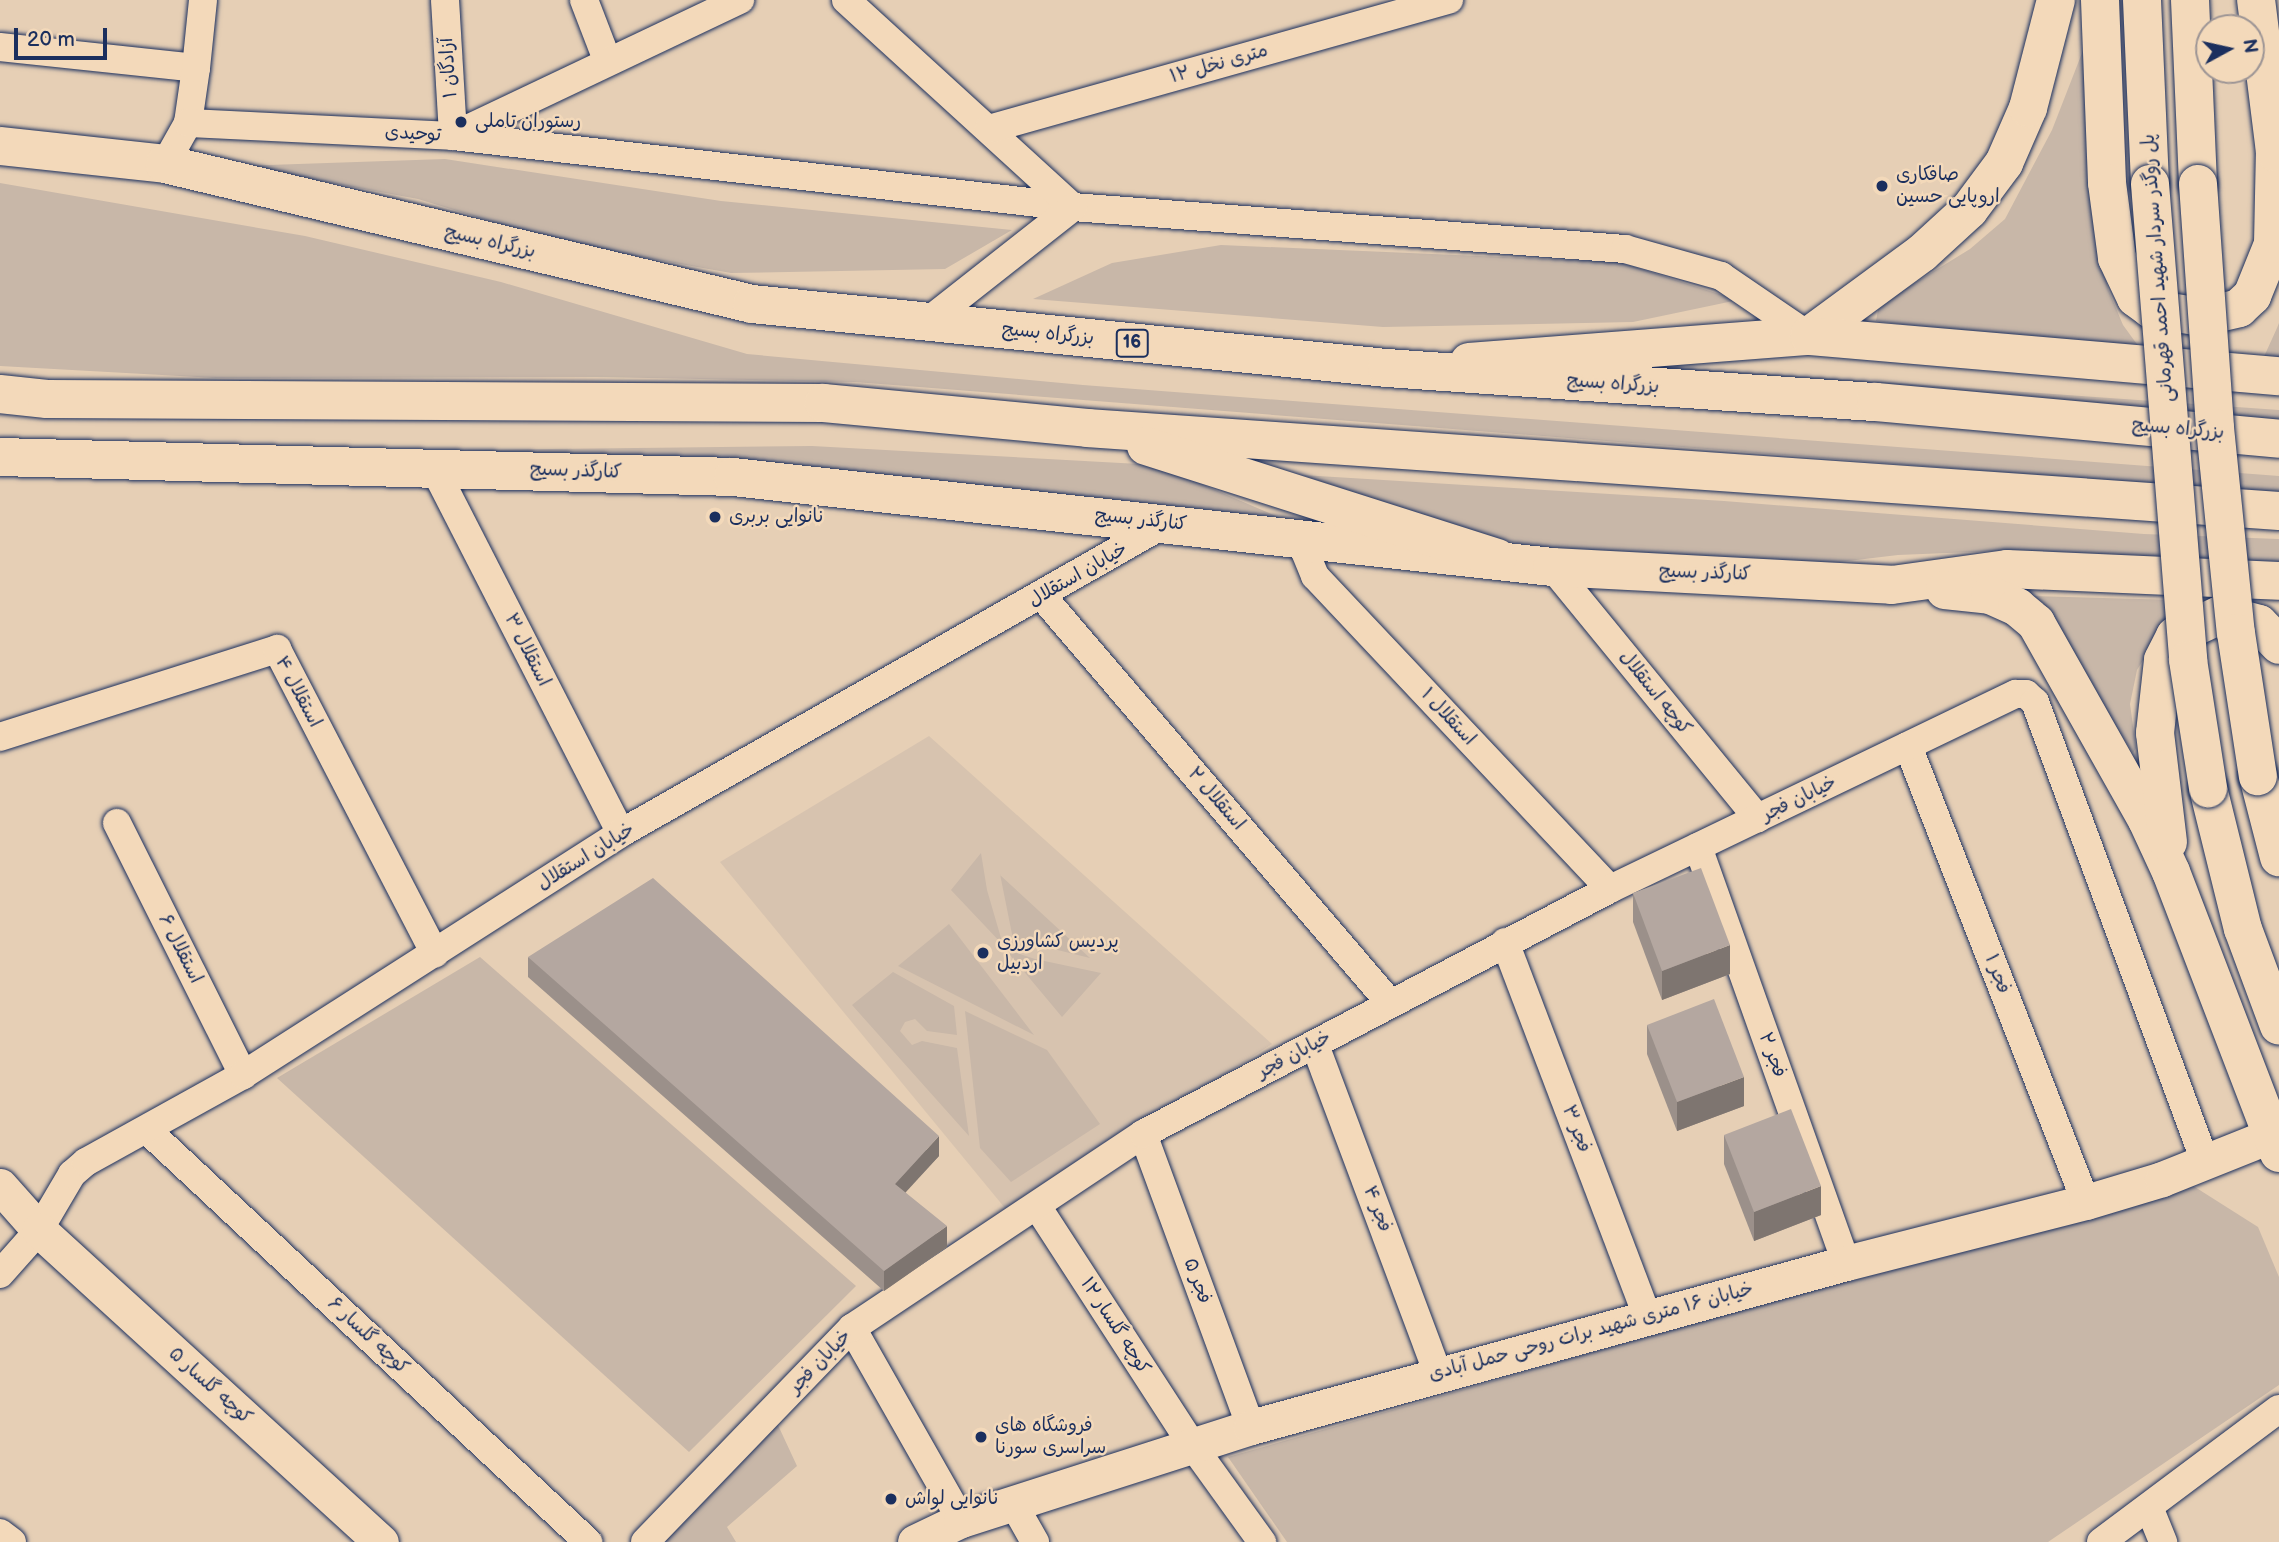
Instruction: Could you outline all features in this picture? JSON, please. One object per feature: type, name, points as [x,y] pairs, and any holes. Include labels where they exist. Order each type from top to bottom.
[{"type":"main road","points":[[1809,336],[1922,253],[1969,210],[2004,163],[2028,108],[2056,0]]},
{"type":"main road","points":[[2101,0],[2107,183],[2117,258],[2136,298],[2151,309],[2201,317],[2239,308],[2252,296],[2273,244],[2275,152],[2256,0]]},
{"type":"main road","name":"پل روگذر سردار شهید احمد قهرمانی","points":[[2142,0],[2150,184],[2188,660],[2208,788],[2243,929],[2279,1026]]},
{"type":"main road","points":[[2190,0],[2198,184],[2215,428],[2236,633],[2258,776],[2279,857]]},
{"type":"main road","points":[[2265,0],[2279,48]]},
{"type":"main road","name":"بزرگراه بسیج","points":[[0,146],[166,164],[752,304],[1387,368],[1876,402],[2279,439]]},
{"type":"main road","points":[[1387,368],[1809,336],[2279,376]]},
{"type":"main road","points":[[0,394],[47,399],[824,404],[1087,428],[2279,511]]},
{"type":"main road","points":[[1087,428],[1498,558]]},
{"type":"main road","name":"کنارگذر بسیج","points":[[0,457],[433,466],[733,477],[1498,558],[1552,567],[1892,585],[2007,569],[2279,581]]},
{"type":"main road","points":[[1892,585],[1990,595],[2033,620],[2147,820],[2171,872],[2275,1144]]},
{"type":"main road","points":[[2171,872],[2155,733],[2162,665],[2169,646],[2178,633],[2217,614],[2259,624],[2279,645]]},
{"type":"street","points":[[166,164],[188,123],[203,0]]},
{"type":"street","name":"آزادگان ۱","points":[[445,0],[453,136]]},
{"type":"street","points":[[584,0],[607,60]]},
{"type":"street","name":"توحیدی","points":[[188,123],[453,136],[607,60],[740,0]]},
{"type":"street","points":[[846,0],[1073,207]]},
{"type":"street","name":"۱۲ متری نخل","points":[[989,129],[1449,0]]},
{"type":"street","points":[[0,47],[196,68]]},
{"type":"street","points":[[453,136],[1073,207],[1625,249],[1721,276],[1809,336]]},
{"type":"street","points":[[927,322],[1073,207]]},
{"type":"street","name":"استقلال ۳","points":[[433,466],[621,833]]},
{"type":"street","name":"خیابان استقلال","points":[[0,1274],[38,1230],[72,1174],[243,1075],[621,833],[1042,596],[1166,523]]},
{"type":"street","name":"استقلال ۱","points":[[1299,537],[1315,576],[1610,888]]},
{"type":"street","name":"کوچه استقلال","points":[[1552,567],[1758,819]]},
{"type":"street","name":"استقلال ۲","points":[[1042,596],[1390,1003]]},
{"type":"street","name":"استقلال ۴","points":[[0,737],[277,649],[435,954]]},
{"type":"street","name":"خیابان فجر","points":[[645,1542],[852,1328],[1143,1134],[1610,888],[2016,694],[2026,694],[2035,702],[2205,1162]]},
{"type":"street","name":"فجر ۱","points":[[1908,746],[2086,1202]]},
{"type":"street","name":"استقلال ۶","points":[[117,824],[243,1075]]},
{"type":"street","name":"فجر ۲","points":[[1698,847],[1846,1263]]},
{"type":"street","name":"فجر ۳","points":[[1505,942],[1647,1317]]},
{"type":"street","name":"فجر ۴","points":[[1315,1045],[1438,1374]]},
{"type":"street","name":"کوچه گلسار ۶","points":[[147,1129],[589,1542]]},
{"type":"street","name":"فجر ۵","points":[[1143,1134],[1251,1427]]},
{"type":"street","name":"خیابان ۱۶ متری شهید برات روحی حمل آبادی","points":[[915,1542],[961,1520],[1251,1427],[1846,1263],[2086,1202],[2205,1162],[2275,1144]]},
{"type":"street","name":"کوچه گلسار ۵","points":[[0,1186],[38,1230],[382,1542]]},
{"type":"street","name":"کوچه گلسار ۱۲","points":[[1037,1206],[1192,1446],[1262,1542]]},
{"type":"street","points":[[852,1328],[961,1520]]},
{"type":"street","points":[[2101,1542],[2279,1409]]},
{"type":"street","points":[[1013,1503],[1035,1542]]},
{"type":"street","points":[[2149,1507],[2162,1542]]},
{"type":"street","points":[[0,1533],[12,1542]]},
{"type":"shaded area","points":[[2089,35],[2097,234],[2108,289],[2123,325],[2139,347],[2022,340],[1876,321],[1879,305],[1970,249],[2005,219],[2052,130]]},
{"type":"shaded area","points":[[445,159],[721,201],[1012,230],[945,269],[731,273],[563,243],[418,199],[241,166]]},
{"type":"shaded area","points":[[0,183],[305,236],[501,282],[747,354],[1083,385],[2279,476],[2279,494],[855,382],[597,377],[216,378],[0,366]]},
{"type":"shaded area","points":[[1221,245],[1619,262],[1738,300],[1633,322],[1383,327],[1033,299],[1112,263]]},
{"type":"shaded area","points":[[2279,323],[2279,363],[2262,361],[2277,328]]},
{"type":"shaded area","points":[[1658,366],[2279,410],[2279,426],[1665,375]]},
{"type":"shaded area","points":[[812,446],[1157,465],[1290,522],[747,464],[466,450]]},
{"type":"shaded area","points":[[1302,475],[1724,501],[2144,534],[2279,539],[2279,572],[1996,551],[1898,555],[1789,568],[1533,547],[1468,531]]},
{"type":"shaded area","points":[[2030,596],[2174,600],[2177,625],[2154,642],[2137,670],[2130,704],[2136,748],[2133,753]]},
{"type":"shaded area","name":"پردیس کشاورزی اردبیل","points":[[929,736],[1272,1044],[1009,1213],[720,862]]},
{"type":"shaded area","points":[[981,853],[987,890],[1003,945],[951,890]]},
{"type":"shaded area","points":[[1000,875],[1090,958],[1013,939]]},
{"type":"shaded area","points":[[949,924],[1034,1035],[898,966]]},
{"type":"shaded area","points":[[1005,949],[1035,959],[1101,973],[1062,1017]]},
{"type":"shaded area","points":[[480,957],[856,1286],[689,1452],[277,1078]]},
{"type":"shaded area","points":[[893,972],[954,1006],[957,1035],[927,1031],[915,1019],[905,1022],[900,1031],[912,1045],[922,1041],[957,1048],[969,1136],[852,1005]]},
{"type":"shaded area","points":[[965,1011],[1047,1050],[1100,1124],[1011,1182],[980,1148]]},
{"type":"shaded area","points":[[2187,1182],[2258,1227],[2279,1277],[2279,1385],[2048,1542],[1287,1542],[1228,1457]]},
{"type":"shaded area","points":[[777,1423],[797,1466],[727,1527],[736,1542],[661,1542]]},
{"type":"building","points":[[1701,868],[1730,945],[1662,971],[1633,893]]},
{"type":"building","points":[[653,878],[939,1136],[895,1184],[947,1226],[884,1271],[528,957]]},
{"type":"building","points":[[1714,999],[1744,1077],[1677,1102],[1647,1025]]},
{"type":"building","points":[[1791,1109],[1821,1186],[1754,1212],[1724,1135]]},
{"type":"place","name":"رستوران تاملی","points":[[461,122]]},
{"type":"place","name":"صافکاری اروپایی حسین","points":[[1882,186]]},
{"type":"place","name":"نانوایی بربری","points":[[715,517]]},
{"type":"place","name":"پردیس کشاورزی اردبیل","points":[[983,953]]},
{"type":"place","name":"فروشگاه های سراسری سورنا","points":[[981,1437]]},
{"type":"place","name":"نانوایی لواش","points":[[891,1499]]}]
